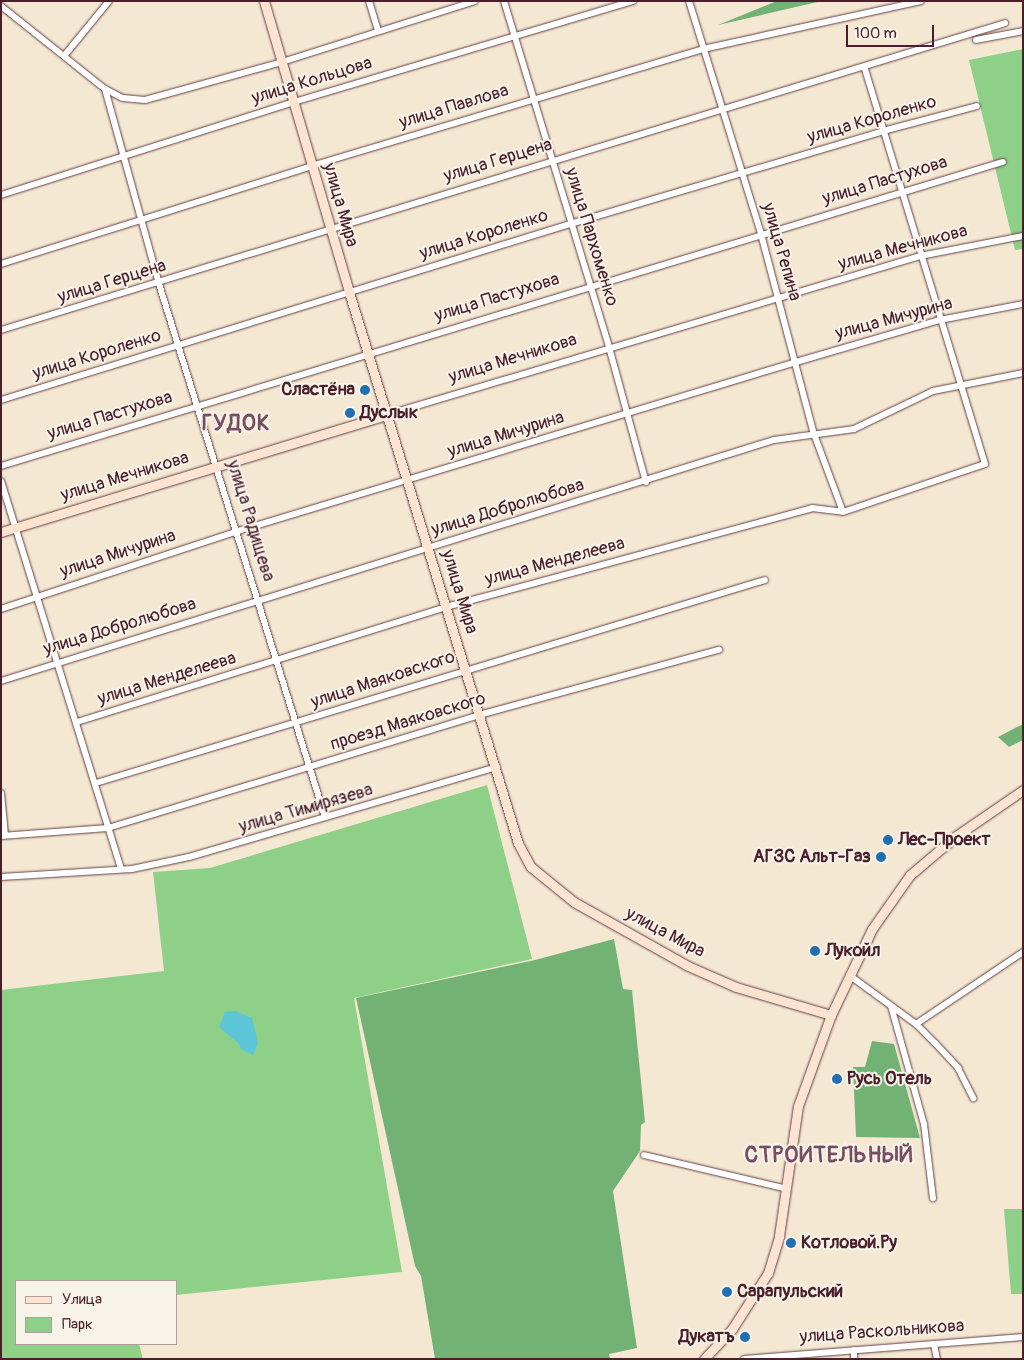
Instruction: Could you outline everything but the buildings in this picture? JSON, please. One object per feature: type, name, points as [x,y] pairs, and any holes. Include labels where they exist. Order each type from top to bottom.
[{"type":"main road","name":"улица Мира","points":[[264,1],[386,416],[497,767],[518,843],[531,867],[549,884],[574,902],[688,966],[736,986],[830,1015]]},
{"type":"main road","name":"улица Мечникова","points":[[1,532],[386,416]]},
{"type":"main road","points":[[704,1359],[730,1332],[768,1273],[779,1236],[784,1188],[798,1106],[830,1015],[872,929],[910,875],[956,836],[1023,790]]},
{"type":"street","points":[[64,56],[109,1]]},
{"type":"street","points":[[368,1],[378,31]]},
{"type":"street","points":[[1,6],[105,89],[123,98],[145,100],[282,62],[475,1]]},
{"type":"street","name":"улица Пархоменко","points":[[504,1],[532,99],[609,347],[646,482]]},
{"type":"street","name":"улица Кольцова","points":[[1,195],[122,155],[294,102],[633,1]]},
{"type":"street","name":"улица Репина","points":[[689,1],[761,234],[814,434],[843,512]]},
{"type":"street","name":"улица Павлова","points":[[1,264],[312,166],[703,49],[921,1]]},
{"type":"street","name":"улица Герцена","points":[[1,330],[158,284],[330,228],[552,160],[724,111],[1005,24]]},
{"type":"street","points":[[976,40],[1023,31]]},
{"type":"street","points":[[865,68],[920,256],[961,384]]},
{"type":"street","name":"улица Радищева","points":[[105,89],[158,284],[218,466],[325,817]]},
{"type":"street","name":"улица Короленко","points":[[1,400],[570,224],[743,174],[883,130],[977,106]]},
{"type":"street","name":"улица Пастухова","points":[[1,466],[368,352],[1003,162]]},
{"type":"street","name":"улица Мечникова","points":[[386,416],[609,347],[779,300],[920,256],[1023,236]]},
{"type":"street","name":"улица Мичурина","points":[[1,609],[238,532],[796,362],[940,320],[1023,304]]},
{"type":"street","name":"улица Добролюбова","points":[[1,681],[258,599],[646,482],[774,440],[854,430],[933,391],[1023,373]]},
{"type":"street","name":"улица Менделеева","points":[[77,722],[446,607],[812,508],[843,512],[985,464],[961,384]]},
{"type":"street","points":[[2,485],[121,868]]},
{"type":"street","name":"улица Маяковского","points":[[96,783],[466,669],[766,580]]},
{"type":"street","name":"проезд Маяковского","points":[[108,828],[479,715],[719,650]]},
{"type":"street","name":"улица Тимирязева","points":[[1,877],[121,868],[132,870],[189,857],[497,767]]},
{"type":"street","points":[[1,793],[3,836],[108,828]]},
{"type":"street","points":[[916,1024],[1023,952]]},
{"type":"street","points":[[849,975],[916,1024],[958,1068],[973,1098]]},
{"type":"street","points":[[891,1006],[924,1124],[933,1198]]},
{"type":"street","points":[[644,1154],[784,1188]]},
{"type":"street","name":"улица Раскольникова","points":[[744,1359],[1023,1337]]},
{"type":"street","points":[[934,1344],[937,1359]]},
{"type":"street","points":[[854,1350],[854,1359]]},
{"type":"green space","points":[[777,1],[822,1],[718,25]]},
{"type":"green space","points":[[1023,49],[1023,249],[1015,250],[969,60]]},
{"type":"green space","points":[[1023,724],[1023,740],[1009,747],[998,737]]},
{"type":"green space","points":[[487,785],[532,959],[354,998],[402,1272],[178,1295],[178,1280],[15,1280],[15,1345],[139,1345],[143,1359],[1,1359],[1,990],[164,971],[153,872],[210,868]]},
{"type":"green space","points":[[614,939],[623,989],[632,990],[645,1122],[641,1125],[640,1151],[613,1191],[637,1348],[609,1354],[610,1359],[435,1359],[421,1276],[415,1266],[356,998],[535,960]]},
{"type":"green space","points":[[872,1041],[894,1044],[920,1138],[856,1137],[853,1067],[865,1067]]},
{"type":"green space","points":[[1004,1209],[1023,1209],[1023,1294],[1011,1294]]},
{"type":"water","points":[[235,1011],[252,1018],[258,1043],[253,1055],[241,1049],[239,1044],[219,1027],[225,1012]]},
{"type":"place","name":"Сластёна","points":[[365,390]]},
{"type":"place","name":"Дуслык","points":[[350,413]]},
{"type":"place","name":"Лес-Проект","points":[[888,840]]},
{"type":"place","name":"АГЗС Альт-Газ","points":[[881,857]]},
{"type":"place","name":"Лукойл","points":[[815,951]]},
{"type":"place","name":"Русь Отель","points":[[837,1079]]},
{"type":"place","name":"Котловой.Ру","points":[[791,1243]]},
{"type":"place","name":"Сарапульский","points":[[727,1292]]},
{"type":"place","name":"Дукатъ","points":[[745,1337]]},
{"type":"district","name":"ГУДОК","points":[[236,424]]},
{"type":"district","name":"СТРОИТЕЛЬНЫЙ","points":[[829,1156]]}]
